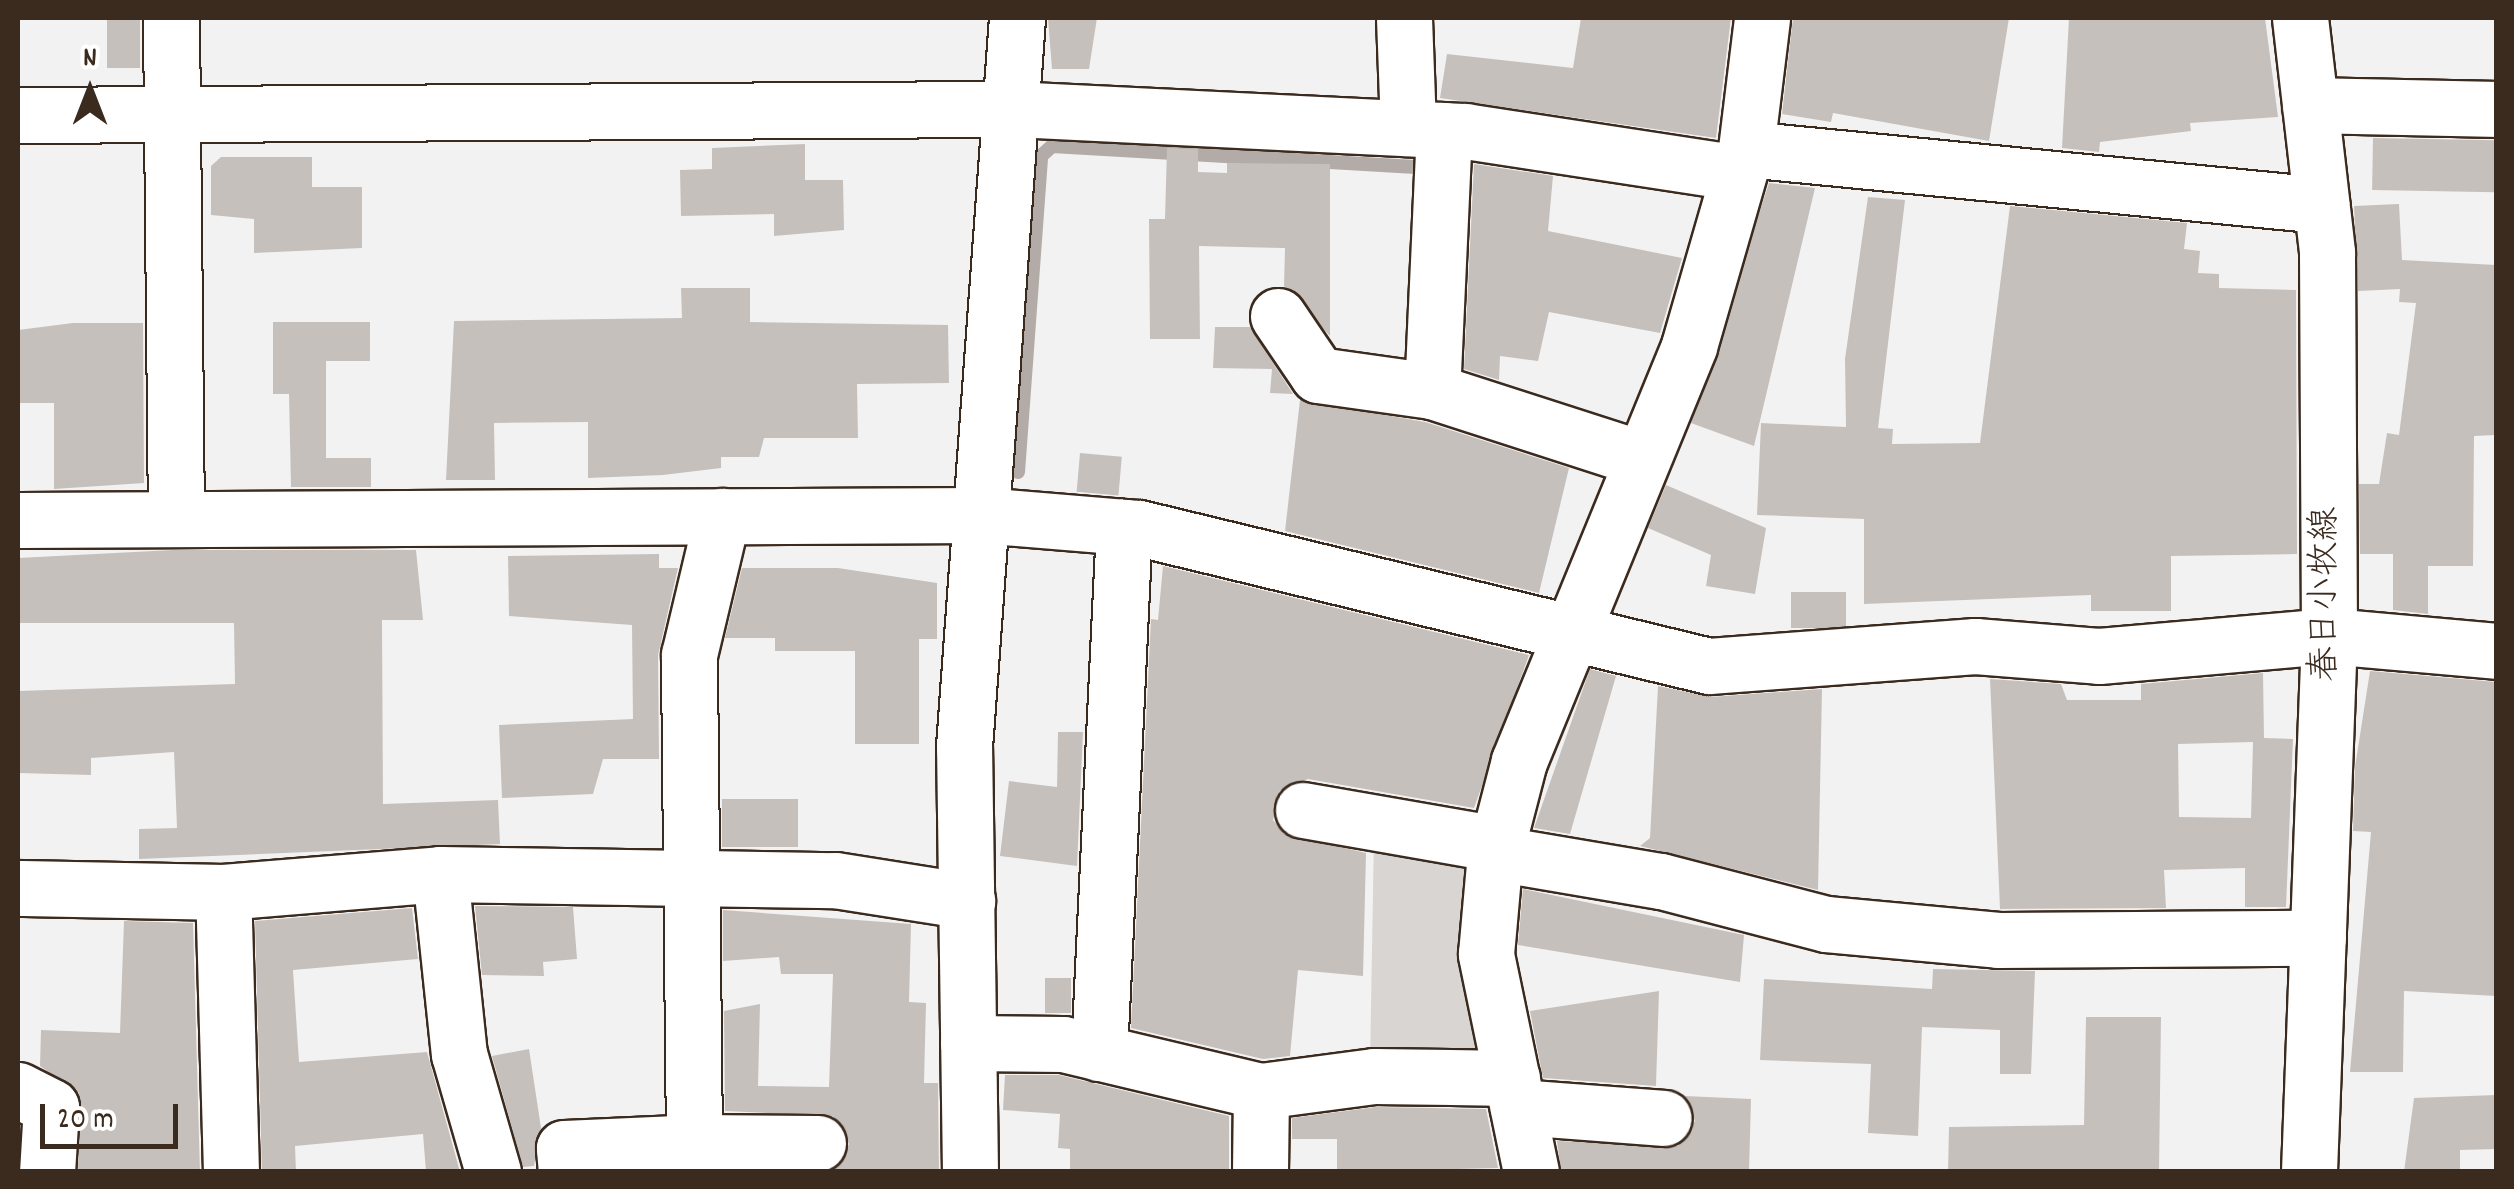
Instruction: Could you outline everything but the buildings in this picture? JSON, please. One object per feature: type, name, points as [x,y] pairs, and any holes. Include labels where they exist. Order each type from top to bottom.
[{"type":"street","points":[[171,18],[176,519]]},
{"type":"street","points":[[970,1172],[964,747],[1017,18]]},
{"type":"street","points":[[1404,18],[1426,129],[1432,390]]},
{"type":"street","points":[[1530,1172],[1486,954],[1496,848],[1570,628],[1689,346],[1740,160],[1762,18]]},
{"type":"street","name":"春日小牧線","points":[[2300,18],[2321,205],[2329,636],[2310,1172]]},
{"type":"street","points":[[2310,105],[2496,110]]},
{"type":"street","points":[[18,115],[1012,109],[1426,129],[1740,160],[2321,205]]},
{"type":"street","points":[[1278,316],[1318,374],[1432,390],[1640,458]]},
{"type":"street","points":[[18,520],[980,515],[1124,527],[1570,628],[1709,666],[1974,646],[2099,656],[2329,636],[2496,651]]},
{"type":"street","points":[[694,1142],[697,878],[689,655],[722,516]]},
{"type":"street","points":[[1099,1052],[1124,527]]},
{"type":"street","points":[[1304,810],[1661,881],[1826,924],[1998,940],[2318,938]]},
{"type":"street","points":[[18,888],[223,892],[440,874],[836,880],[967,901]]},
{"type":"street","points":[[440,874],[458,1054],[493,1172]]},
{"type":"street","points":[[223,892],[231,1172]]},
{"type":"street","points":[[968,1043],[1099,1052],[1261,1090],[1374,1076],[1515,1092],[1664,1118]]},
{"type":"street","points":[[18,1090],[50,1107],[47,1172]]},
{"type":"street","points":[[1260,1172],[1261,1090]]},
{"type":"street","points":[[566,1172],[564,1148],[694,1142],[818,1143]]},
{"type":"shaded area","points":[[1374,834],[1465,847],[1491,1052],[1370,1065]]},
{"type":"waterway","points":[[1018,472],[1041,156],[1052,146],[1415,167]]}]
